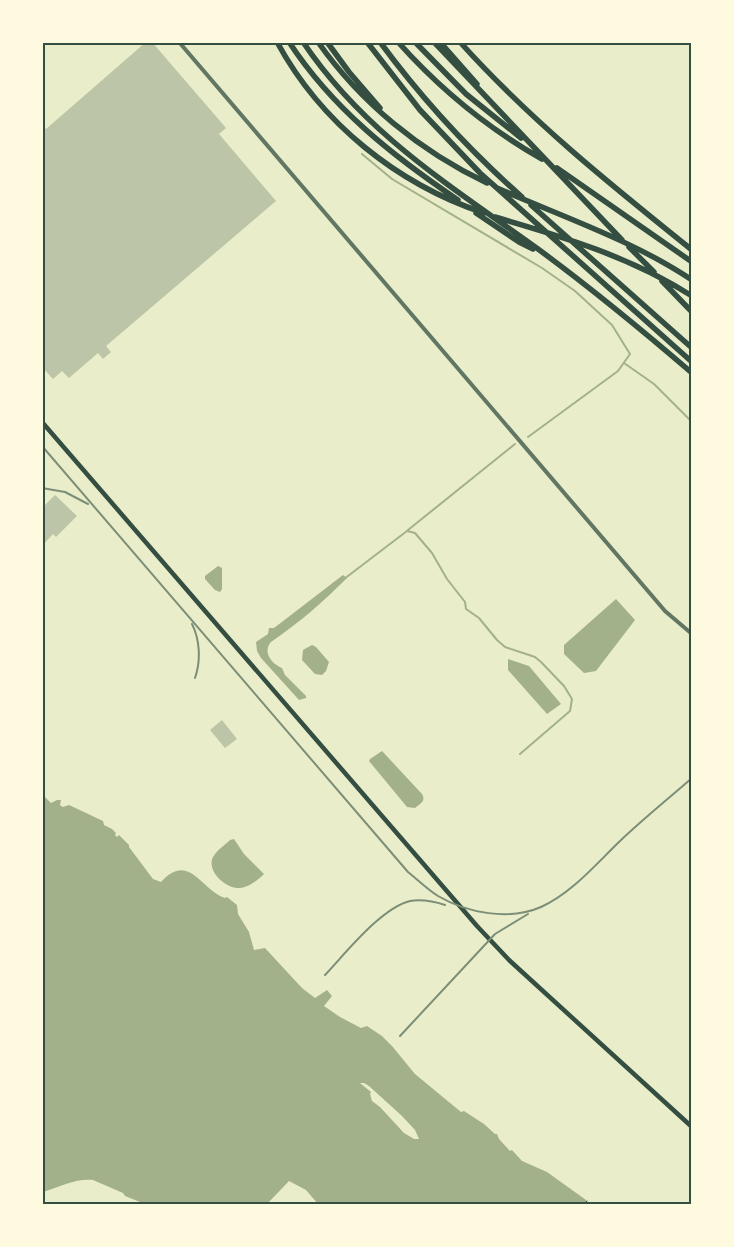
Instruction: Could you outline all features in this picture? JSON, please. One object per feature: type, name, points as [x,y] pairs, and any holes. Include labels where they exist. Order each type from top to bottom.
[{"type":"highway","points":[[277,42],[294,71],[320,104],[352,137],[384,163],[414,182],[451,201],[472,209],[584,244],[626,261],[650,272],[692,296]]},
{"type":"highway","points":[[289,42],[329,95],[350,117],[388,150],[438,187],[520,242],[548,256]]},
{"type":"highway","points":[[303,42],[343,94],[390,140],[432,174],[548,256],[610,304],[692,373]]},
{"type":"highway","points":[[318,42],[361,94],[418,142],[471,175],[646,253],[692,280]]},
{"type":"highway","points":[[327,42],[349,72],[390,120]]},
{"type":"highway","points":[[367,42],[420,110],[480,173],[692,362]]},
{"type":"highway","points":[[380,42],[433,108],[482,160],[692,348]]},
{"type":"highway","points":[[398,42],[460,102],[527,151],[554,166]]},
{"type":"highway","points":[[415,42],[466,94],[554,166],[692,262]]},
{"type":"highway","points":[[434,42],[466,74]]},
{"type":"highway","points":[[440,42],[488,100],[692,312]]},
{"type":"highway","points":[[460,42],[504,89],[564,144],[692,250]]},
{"type":"main road","points":[[42,422],[476,926],[509,960],[692,1127]]},
{"type":"street","points":[[179,42],[653,598],[692,634]]},
{"type":"path","points":[[584,1204],[587,1201]]},
{"type":"shaded area","points":[[218,566],[222,568],[222,589],[220,592],[215,590],[205,579],[205,576]]},
{"type":"shaded area","points":[[343,575],[347,578],[338,587],[268,646],[268,654],[272,661],[282,668],[285,675],[306,696],[306,698],[299,700],[261,658],[257,651],[256,642],[268,634],[269,628],[274,628]]},
{"type":"shaded area","points":[[616,599],[635,620],[596,671],[584,673],[564,654],[564,645]]},
{"type":"shaded area","points":[[312,645],[329,662],[326,671],[322,675],[315,674],[302,660],[303,650]]},
{"type":"shaded area","points":[[508,659],[529,666],[561,704],[547,714],[508,670]]},
{"type":"shaded area","points":[[382,751],[422,794],[423,800],[415,808],[407,807],[369,761]]},
{"type":"shaded area","points":[[42,794],[51,803],[61,800],[60,805],[63,807],[69,805],[103,821],[104,825],[116,833],[117,837],[119,835],[129,845],[153,879],[161,882],[171,873],[179,870],[187,871],[217,894],[225,898],[227,897],[237,905],[238,914],[249,932],[254,950],[265,948],[302,988],[315,998],[327,990],[332,996],[324,1006],[361,1028],[367,1026],[382,1036],[415,1074],[461,1112],[464,1111],[497,1134],[510,1151],[512,1150],[522,1161],[547,1172],[590,1204],[318,1204],[306,1190],[289,1181],[267,1204],[145,1204],[93,1180],[74,1182],[43,1192]]},
{"type":"shaded area","points":[[234,839],[244,854],[264,874],[243,888],[229,886],[219,878],[212,868],[215,854],[230,840]]},
{"type":"pier","points":[[360,1083],[369,1086],[402,1116],[415,1130],[419,1139],[414,1139],[404,1133],[372,1101],[371,1092]]},
{"type":"building","points":[[146,42],[152,42],[226,128],[219,134],[276,201],[106,346],[111,352],[103,359],[98,353],[69,378],[62,371],[53,379],[42,367],[42,361],[45,359],[42,357],[42,125],[46,129]]},
{"type":"building","points":[[55,495],[77,516],[56,537],[53,534],[42,546],[42,508]]},
{"type":"building","points":[[222,720],[237,739],[225,748],[210,730]]},
{"type":"waterway","points":[[362,154],[392,179],[542,268],[575,291],[612,325],[630,354],[618,371],[528,437]]},
{"type":"waterway","points":[[624,363],[654,384],[692,422]]},
{"type":"waterway","points":[[408,530],[515,444]]},
{"type":"waterway","points":[[344,579],[407,531],[415,533],[432,553],[447,579],[465,602],[466,609],[479,618],[505,647],[535,657],[541,662],[564,686],[572,699],[570,711],[520,754]]},
{"type":"railway","points":[[42,446],[408,872],[438,896],[449,902],[475,911],[502,914],[515,914],[541,907],[573,886],[629,833],[692,778]]},
{"type":"railway","points":[[42,488],[65,492],[88,504]]},
{"type":"railway","points":[[192,624],[197,637],[199,651],[195,678]]},
{"type":"railway","points":[[325,975],[364,933],[399,905],[419,900],[445,905]]},
{"type":"railway","points":[[400,1036],[495,934],[528,914]]}]
